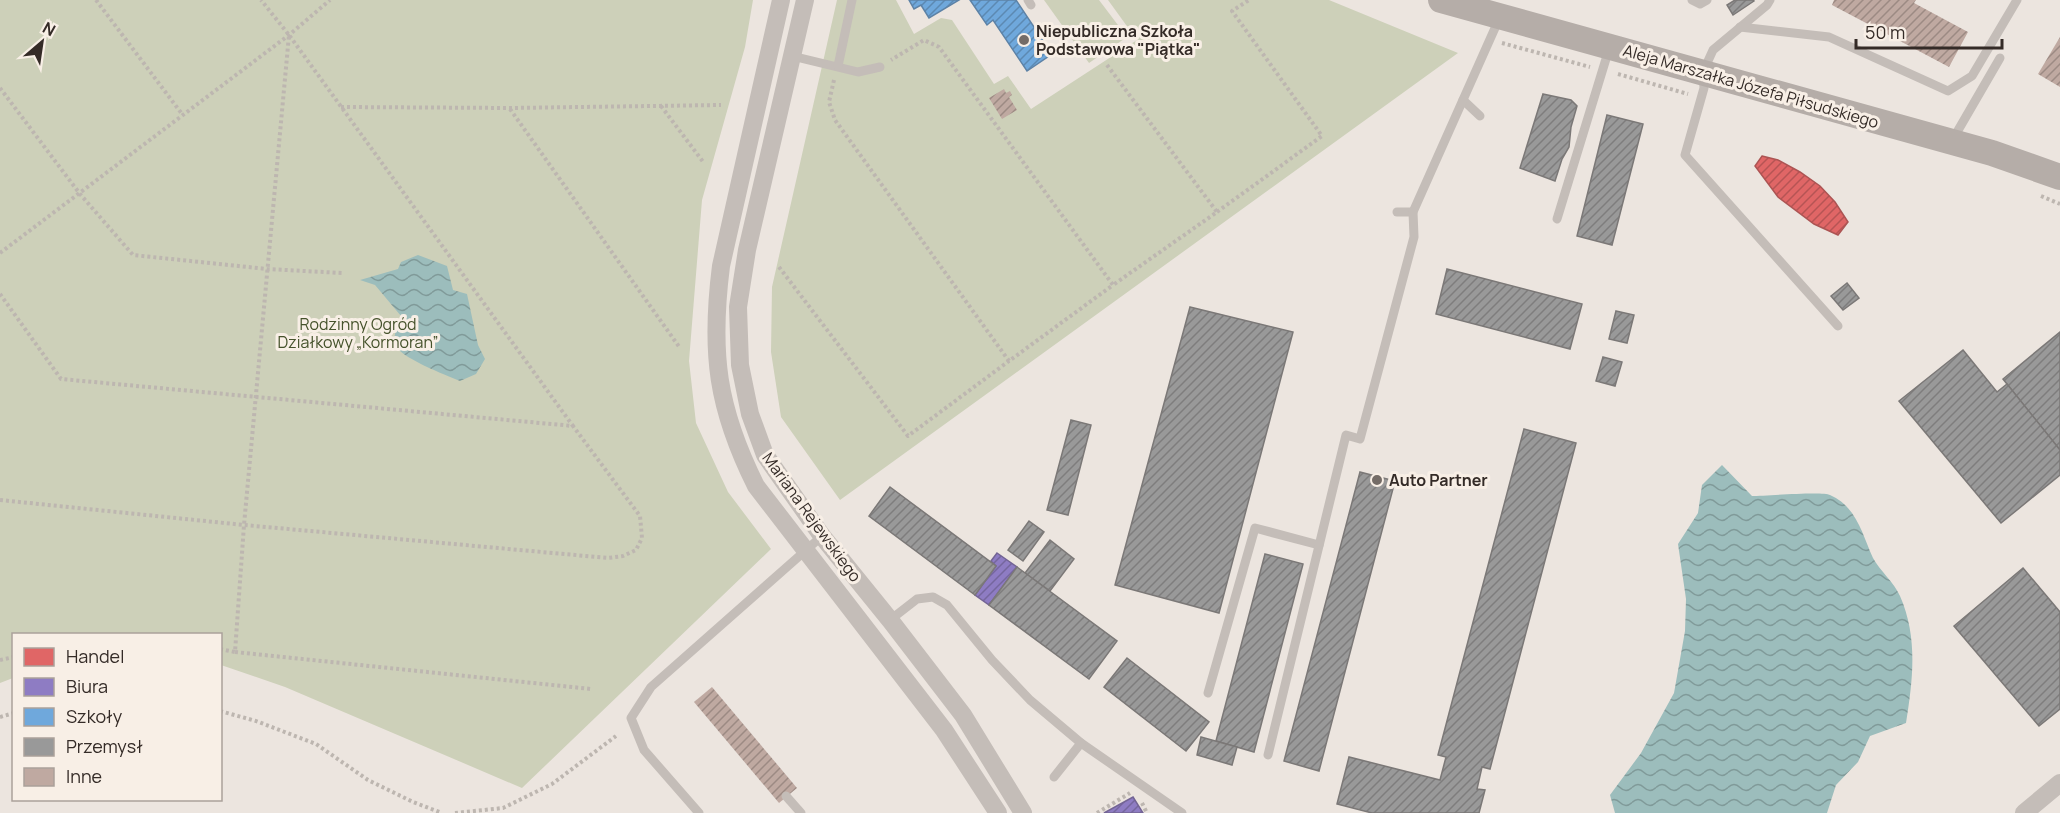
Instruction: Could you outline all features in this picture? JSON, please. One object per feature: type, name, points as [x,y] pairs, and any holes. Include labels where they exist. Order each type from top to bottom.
[{"type":"street","name":"Mariana Rejewskiego","points":[[781,0],[721,266],[715,309],[717,370],[726,414],[741,456],[756,486],[944,730],[998,813]]},
{"type":"street","name":"Mariana Rejewskiego","points":[[805,0],[747,250],[738,307],[740,365],[750,414],[765,455],[822,536],[963,715],[1023,813]]},
{"type":"street","name":"Aleja Marszałka Józefa Piłsudskiego","points":[[1441,0],[1992,153],[2060,177]]},
{"type":"street","points":[[2024,813],[2060,783]]},
{"type":"lane","points":[[838,66],[852,0]]},
{"type":"lane","points":[[1692,0],[1700,4],[1707,0]]},
{"type":"lane","points":[[1770,0],[1713,50],[1703,72],[1704,88],[1685,155],[1838,326]]},
{"type":"lane","points":[[1740,27],[1829,37],[1948,91],[1972,76],[2018,0]]},
{"type":"lane","points":[[1268,755],[1346,435],[1360,439],[1413,237],[1413,212],[1500,16]]},
{"type":"lane","points":[[1557,219],[1610,47]]},
{"type":"lane","points":[[792,56],[858,72],[880,67]]},
{"type":"lane","points":[[1951,142],[2000,58]]},
{"type":"lane","points":[[1463,100],[1480,116]]},
{"type":"lane","points":[[1397,212],[1413,212]]},
{"type":"lane","points":[[1209,693],[1255,528],[1319,545]]},
{"type":"lane","points":[[699,813],[644,750],[631,718],[651,687],[822,536]]},
{"type":"lane","points":[[890,620],[917,599],[933,597],[947,604],[992,660],[1030,700],[1081,743],[1182,813]]},
{"type":"lane","points":[[1054,777],[1081,743]]},
{"type":"lane","points":[[786,796],[801,813]]},
{"type":"path","points":[[96,0],[183,114]]},
{"type":"path","points":[[0,500],[608,558],[623,556],[636,550],[642,538],[640,516],[289,35],[261,0]]},
{"type":"path","points":[[0,253],[289,35],[330,0]]},
{"type":"path","points":[[779,267],[908,436],[1113,285],[1322,136],[1232,11],[1249,0]]},
{"type":"path","points":[[235,652],[244,525],[289,35]]},
{"type":"path","points":[[880,67],[924,40],[939,47],[1113,285]]},
{"type":"path","points":[[1505,44],[1596,69]]},
{"type":"path","points":[[1107,65],[1217,212]]},
{"type":"path","points":[[838,66],[829,102],[835,120],[1009,361]]},
{"type":"path","points":[[1609,72],[1686,94]]},
{"type":"path","points":[[0,88],[80,194],[133,255],[267,269],[342,273]]},
{"type":"path","points":[[341,107],[510,108],[720,105]]},
{"type":"path","points":[[660,106],[704,163]]},
{"type":"path","points":[[510,108],[680,348]]},
{"type":"path","points":[[0,294],[61,379],[573,426]]},
{"type":"path","points":[[222,649],[591,689]]},
{"type":"path","points":[[222,712],[256,721],[316,744],[368,780],[442,813]]},
{"type":"path","points":[[455,813],[504,808],[552,784],[616,736]]},
{"type":"path","points":[[1097,813],[1134,791]]},
{"type":"green space","name":"Rodzinny Ogród Działkowy „Kormoran”","points":[[0,0],[753,0],[745,47],[702,200],[689,361],[696,423],[728,492],[771,549],[522,788],[285,687],[222,665],[222,633],[12,633],[12,678],[0,683]]},
{"type":"green space","points":[[837,0],[896,0],[914,34],[941,18],[952,20],[994,84],[1008,76],[1031,109],[1137,40],[1108,0],[1329,0],[1458,53],[840,500],[781,417],[771,352],[772,287]]},
{"type":"green space","points":[[1044,0],[1099,0],[1127,37],[1089,63]]},
{"type":"water","points":[[418,255],[447,266],[453,290],[467,294],[478,345],[485,359],[476,374],[460,381],[423,365],[398,349],[395,337],[401,316],[375,285],[360,280],[398,269],[401,262]]},
{"type":"water","points":[[1722,465],[1752,496],[1825,494],[1839,500],[1853,514],[1873,558],[1891,581],[1906,611],[1912,643],[1912,674],[1906,723],[1870,736],[1858,762],[1836,785],[1827,813],[1615,813],[1610,795],[1641,753],[1674,693],[1685,631],[1686,599],[1678,544],[1698,513],[1702,485]]},
{"type":"building: Handel","points":[[1762,156],[1778,160],[1820,186],[1835,202],[1848,222],[1838,235],[1814,224],[1778,197],[1755,166]]},
{"type":"building: Biura","points":[[997,553],[1017,567],[989,605],[975,595],[996,566],[991,561]]},
{"type":"building: Biura","points":[[1133,797],[1143,813],[1104,813]]},
{"type":"building: Szkoły","points":[[909,0],[959,0],[929,18],[921,5],[914,9]]},
{"type":"building: Szkoły","name":"Niepubliczna Szkoła Podstawowa \"Piątka\"","points":[[970,0],[1016,0],[1052,54],[1027,71],[993,20],[987,25]]},
{"type":"building: Przemysł","points":[[1735,0],[1754,1],[1733,15],[1727,5]]},
{"type":"building: Przemysł","points":[[1543,94],[1571,100],[1577,106],[1571,127],[1569,147],[1562,159],[1555,181],[1520,168]]},
{"type":"building: Przemysł","points":[[1607,115],[1643,124],[1612,245],[1577,236]]},
{"type":"building: Przemysł","points":[[1447,269],[1582,304],[1570,349],[1436,314]]},
{"type":"building: Przemysł","points":[[1847,283],[1859,298],[1843,310],[1831,296]]},
{"type":"building: Przemysł","points":[[1190,307],[1293,332],[1219,613],[1115,585]]},
{"type":"building: Przemysł","points":[[1616,311],[1634,315],[1627,343],[1609,339]]},
{"type":"building: Przemysł","points":[[2060,332],[2060,450],[2003,379]]},
{"type":"building: Przemysł","points":[[1963,350],[1997,392],[2007,384],[2060,450],[2060,475],[2001,523],[1899,401]]},
{"type":"building: Przemysł","points":[[1603,357],[1622,362],[1615,386],[1596,381]]},
{"type":"building: Przemysł","points":[[1071,420],[1091,425],[1068,515],[1047,510]]},
{"type":"building: Przemysł","points":[[1524,429],[1576,443],[1490,769],[1482,767],[1477,789],[1485,790],[1479,813],[1372,813],[1337,804],[1349,757],[1440,780],[1446,757],[1438,755]]},
{"type":"building: Przemysł","points":[[1360,472],[1395,481],[1319,771],[1284,761]]},
{"type":"building: Przemysł","points":[[890,487],[996,566],[975,595],[869,516]]},
{"type":"building: Przemysł","points":[[1029,521],[1044,532],[1023,561],[1008,550]]},
{"type":"building: Przemysł","points":[[1050,540],[1074,559],[1050,591],[1025,573]]},
{"type":"building: Przemysł","points":[[1265,554],[1303,564],[1254,752],[1216,741]]},
{"type":"building: Przemysł","points":[[1017,567],[1117,641],[1089,679],[989,605]]},
{"type":"building: Przemysł","points":[[2023,568],[2060,612],[2060,709],[2039,726],[1954,626]]},
{"type":"building: Przemysł","points":[[1127,658],[1209,722],[1186,751],[1104,687]]},
{"type":"building: Przemysł","points":[[1201,737],[1237,747],[1232,765],[1197,755]]},
{"type":"building: Inne","points":[[1834,0],[1916,0],[1914,3],[1968,32],[1949,67],[1832,5]]},
{"type":"building: Inne","points":[[2060,37],[2060,87],[2038,74]]},
{"type":"building: Inne","points":[[1004,89],[1006,93],[1010,91],[1012,95],[1009,97],[1017,110],[1002,119],[989,98]]},
{"type":"building: Inne","points":[[712,687],[797,788],[779,803],[694,702]]},
{"type":"place","name":"Niepubliczna Szkoła Podstawowa \"Piątka\"","points":[[1024,40]]},
{"type":"place","name":"Auto Partner","points":[[1377,480]]}]
